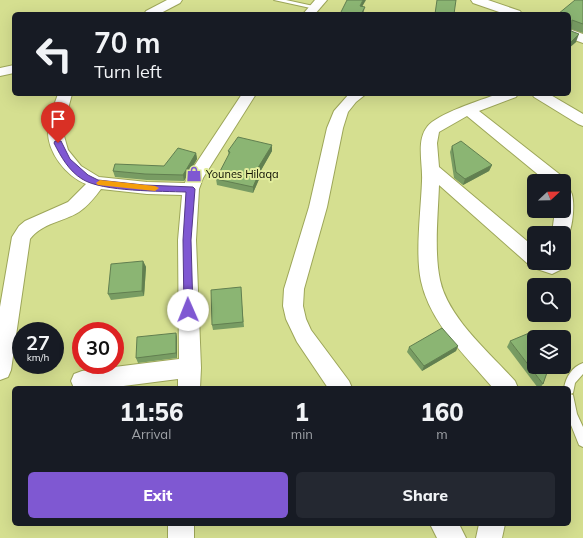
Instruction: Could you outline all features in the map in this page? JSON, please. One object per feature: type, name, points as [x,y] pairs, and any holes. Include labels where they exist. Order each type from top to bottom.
[{"type":"street","points":[[154,12],[176,0]]},
{"type":"street","points":[[477,0],[510,12]]},
{"type":"street","points":[[484,12],[491,5]]},
{"type":"street","points":[[571,34],[583,39]]},
{"type":"street","points":[[0,72],[12,69]]},
{"type":"street","points":[[64,96],[56,128],[58,143],[67,161],[85,177],[97,182],[144,188],[191,189]]},
{"type":"street","points":[[82,381],[189,378],[187,240],[191,189],[195,178],[249,96]]},
{"type":"street","points":[[340,386],[304,336],[296,318],[293,306],[294,289],[318,207],[335,128],[341,111],[351,99],[356,96]]},
{"type":"street","points":[[505,386],[453,324],[435,297],[428,276],[428,248],[431,169],[429,143],[434,129],[438,125],[468,110],[506,96]]},
{"type":"street","points":[[543,96],[580,116]]},
{"type":"street","points":[[468,110],[548,174]]},
{"type":"street","points":[[431,169],[527,252]]},
{"type":"street","points":[[0,370],[21,237],[27,228],[33,224],[70,209],[79,203],[97,182]]},
{"type":"street","points":[[181,526],[181,538]]},
{"type":"street","points":[[444,526],[453,538]]},
{"type":"street","points":[[488,538],[491,526]]},
{"type":"lane","points":[[277,0],[315,7]]},
{"type":"lane","points":[[569,386],[569,383],[575,374],[583,368]]},
{"type":"lane","points":[[571,409],[583,441]]},
{"type":"building","points":[[347,0],[363,0],[360,6],[365,7],[362,12],[341,12]]},
{"type":"building","points":[[437,0],[456,0],[454,12],[435,12]]},
{"type":"building","points":[[575,0],[583,0],[583,24],[572,20],[571,31],[571,12],[560,12]]},
{"type":"building","points":[[571,31],[579,34],[571,42]]},
{"type":"building","points":[[238,137],[272,145],[256,171],[260,171],[253,187],[216,179],[230,152],[228,151]]},
{"type":"building","points":[[461,141],[492,165],[465,179],[456,172],[452,146]]},
{"type":"building","points":[[178,148],[196,153],[183,175],[113,171],[115,164],[164,166]]},
{"type":"building","points":[[143,261],[142,291],[108,294],[111,264]]},
{"type":"building","points":[[241,287],[243,322],[212,325],[211,290]]},
{"type":"building","points":[[442,328],[458,346],[424,366],[409,347]]},
{"type":"building","points":[[176,333],[176,353],[136,358],[137,337]]},
{"type":"building","points":[[527,334],[527,363],[510,341]]},
{"type":"building","points":[[535,374],[547,374],[543,384]]},
{"type":"slow traffic","points":[[100,183],[155,188]]},
{"type":"place","name":"Younes Hilaqa","points":[[194,174]]},
{"type":"route","points":[[58,143],[67,161],[85,177],[97,182],[144,188],[191,189],[188,210],[187,240],[188,310]]}]
